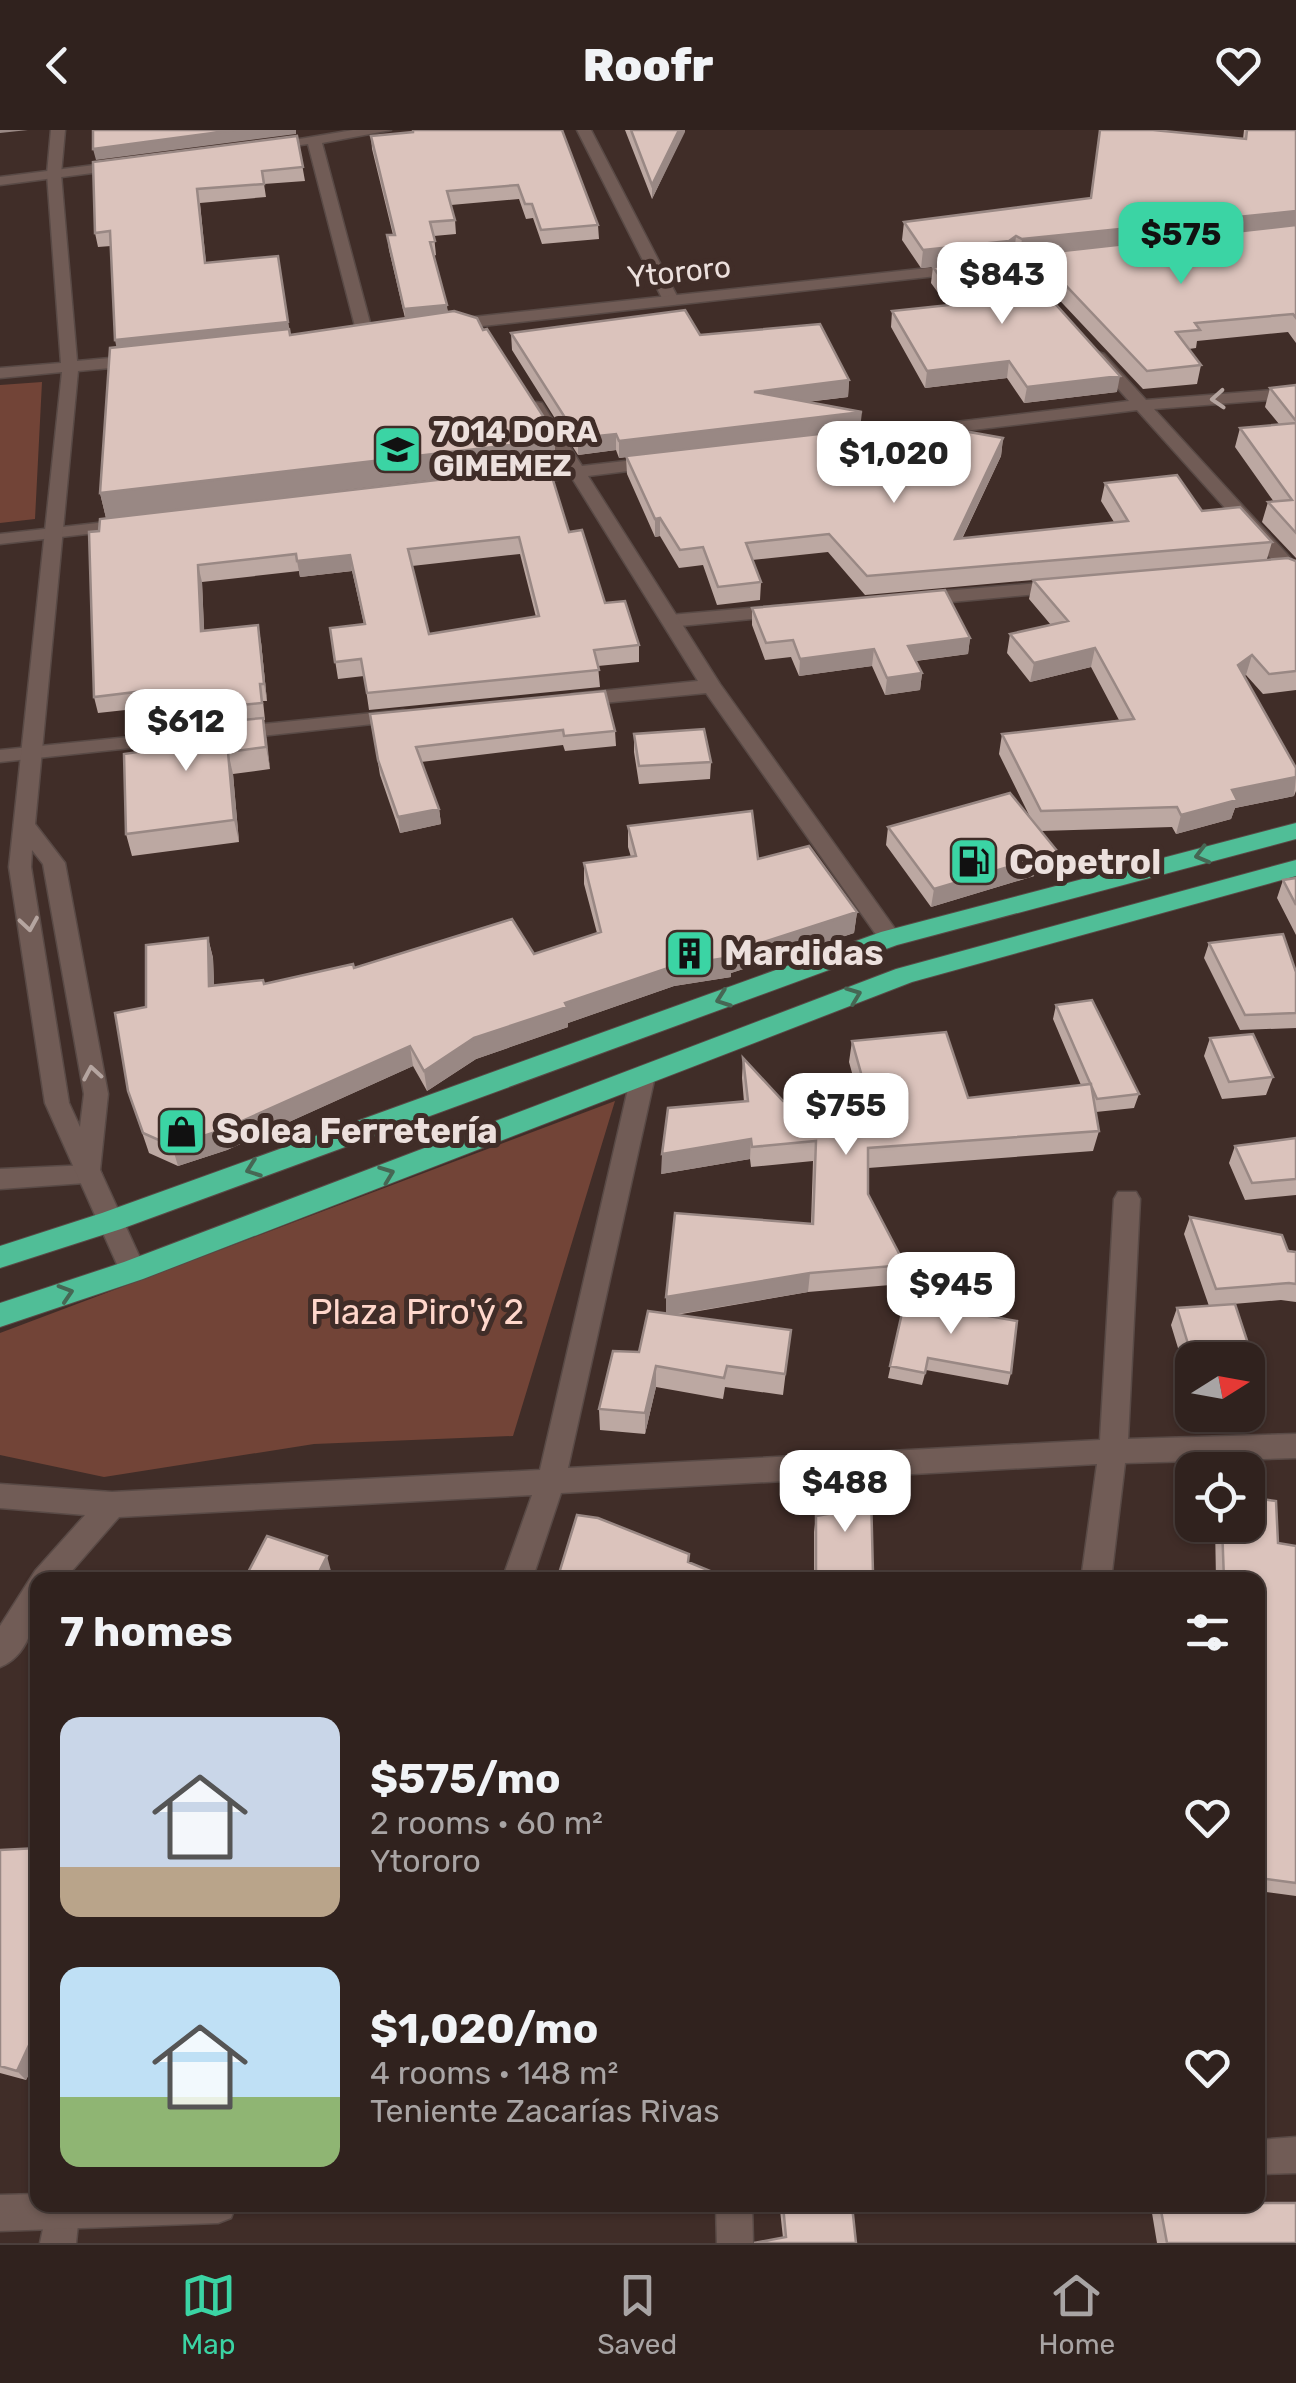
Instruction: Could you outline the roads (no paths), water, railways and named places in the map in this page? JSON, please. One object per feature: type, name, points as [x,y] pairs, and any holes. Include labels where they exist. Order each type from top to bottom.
[{"type":"highway","points":[[0,1256],[111,1220],[890,938],[1296,830]]},
{"type":"highway","points":[[0,1315],[132,1271],[906,975],[1296,868]]},
{"type":"street","points":[[58,130],[54,174],[70,368],[20,867],[56,1104],[132,1271]]},
{"type":"street","points":[[240,150],[384,130]]},
{"type":"street","points":[[584,130],[671,300]]},
{"type":"street","points":[[314,140],[364,334]]},
{"type":"street","points":[[0,181],[147,162]]},
{"type":"street","name":"Ytororo","points":[[424,328],[488,330],[671,300],[1090,256]]},
{"type":"street","points":[[1015,263],[1028,277]]},
{"type":"street","points":[[345,336],[384,332]]},
{"type":"street","points":[[1090,348],[1285,571]]},
{"type":"street","points":[[0,373],[168,357]]},
{"type":"street","points":[[524,389],[712,686],[890,938]]},
{"type":"street","points":[[849,440],[1140,404],[1296,392]]},
{"type":"street","points":[[500,482],[674,461]]},
{"type":"street","points":[[0,540],[151,522]]},
{"type":"street","points":[[902,601],[1077,586]]},
{"type":"street","points":[[670,621],[806,609]]},
{"type":"street","points":[[556,701],[712,686]]},
{"type":"street","points":[[0,756],[420,714]]},
{"type":"street","points":[[26,827],[54,863],[96,1094],[89,1172]]},
{"type":"street","points":[[520,1572],[551,1481],[643,1076]]},
{"type":"street","points":[[0,1179],[89,1172]]},
{"type":"street","points":[[1097,1572],[1113,1450],[1128,1198]]},
{"type":"street","points":[[0,1496],[112,1505],[1113,1450],[1296,1446]]},
{"type":"street","points":[[52,1572],[112,1505]]},
{"type":"street","points":[[0,1653],[30,1605]]},
{"type":"street","points":[[1265,2157],[1296,2155]]},
{"type":"street","points":[[0,2213],[61,2227],[168,2212]]},
{"type":"street","points":[[734,2212],[735,2243]]},
{"type":"place","name":"7014 DORA GIMEMEZ","points":[[398,449]]},
{"type":"place","name":"Copetrol","points":[[974,862]]},
{"type":"place","name":"Mardidas","points":[[689,953]]},
{"type":"place","name":"Solea Ferretería","points":[[181,1131]]},
{"type":"park label","name":"Plaza Piro'ý 2","points":[[417,1312]]}]
